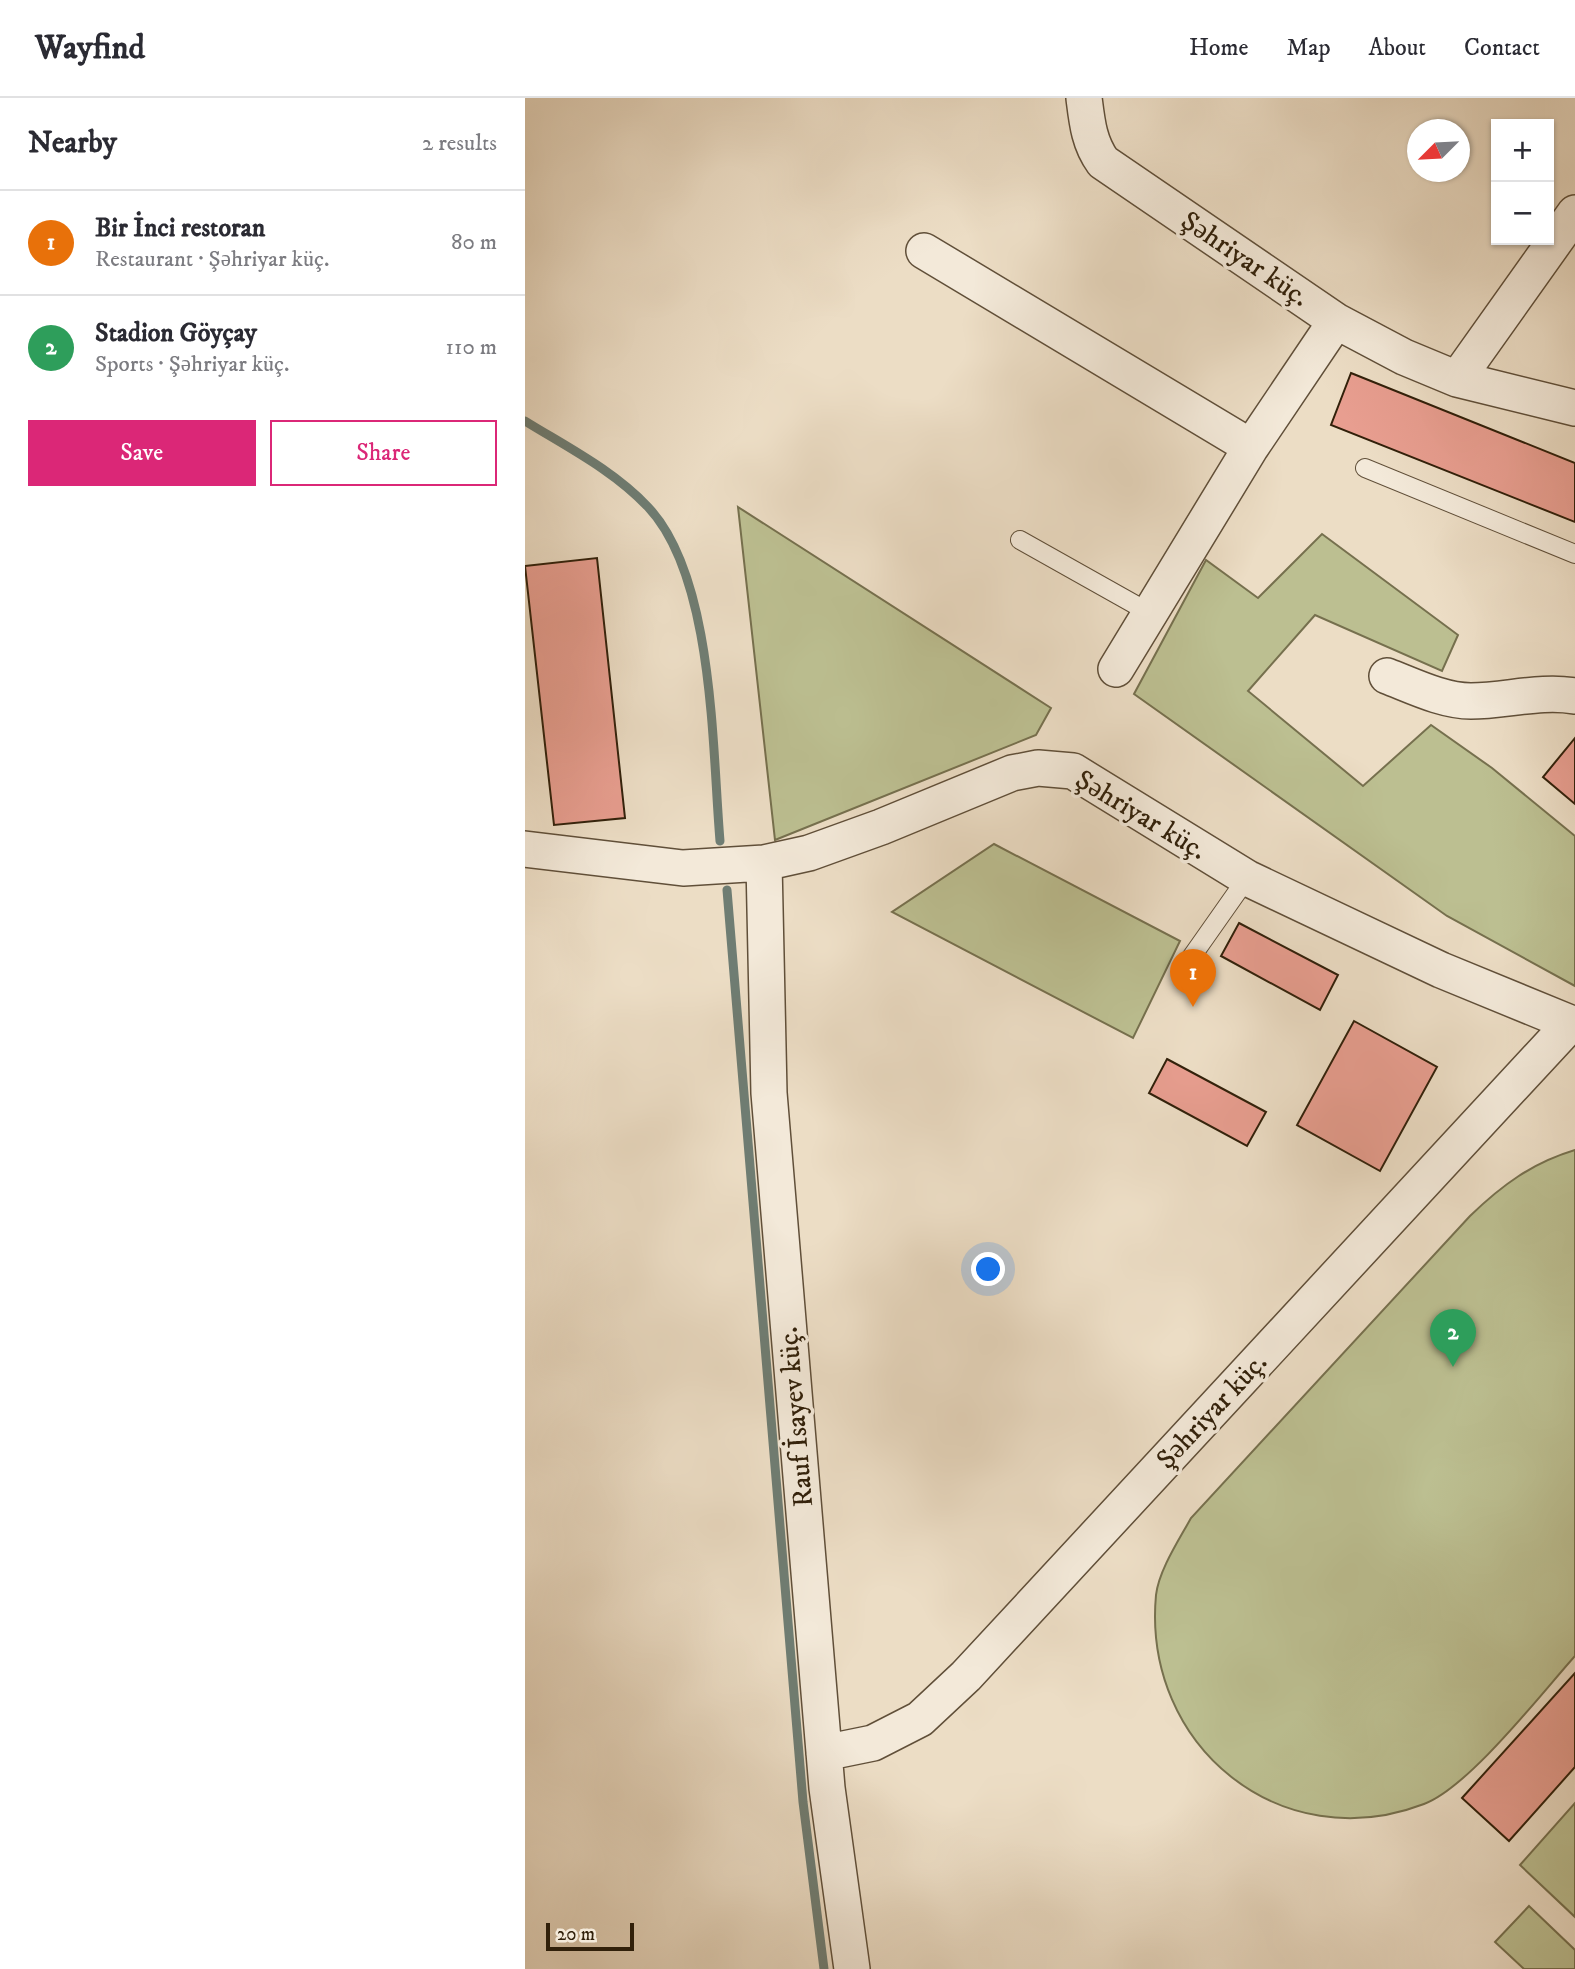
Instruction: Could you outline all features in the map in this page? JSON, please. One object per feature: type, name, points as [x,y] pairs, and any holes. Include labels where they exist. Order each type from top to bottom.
[{"type":"street","name":"Şəhriyar küç.","points":[[1084,98],[1089,134],[1094,149],[1103,162],[1336,321],[1403,357],[1457,379],[1575,408]]},
{"type":"street","points":[[1457,379],[1575,213]]},
{"type":"street","points":[[924,251],[1251,447]]},
{"type":"street","points":[[1116,669],[1251,447],[1336,321]]},
{"type":"street","points":[[1387,676],[1435,694],[1468,701],[1554,694],[1575,696]]},
{"type":"street","name":"Şəhriyar küç.","points":[[525,849],[683,868],[764,863],[809,853],[1012,773],[1038,768],[1073,771],[1247,878],[1441,970],[1573,1024],[967,1676],[920,1719],[873,1743],[824,1752]]},
{"type":"street","name":"Rauf İsayev küç.","points":[[764,863],[769,1093],[824,1752],[852,1969]]},
{"type":"lane","points":[[1365,468],[1575,554]]},
{"type":"lane","points":[[1020,540],[1150,613]]},
{"type":"lane","points":[[1190,959],[1247,878]]},
{"type":"green space","points":[[738,507],[1051,708],[1036,735],[775,840]]},
{"type":"green space","points":[[1322,534],[1458,635],[1442,671],[1315,615],[1248,691],[1363,786],[1431,725],[1492,768],[1575,836],[1575,986],[1447,916],[1134,694],[1206,560],[1258,598]]},
{"type":"green space","points":[[994,844],[1180,941],[1133,1038],[892,912]]},
{"type":"green space","points":[[1575,1150],[1575,1656],[1483,1760],[1442,1794],[1424,1804],[1371,1817],[1320,1816],[1273,1802],[1231,1777],[1197,1742],[1172,1699],[1158,1650],[1156,1595],[1165,1565],[1191,1518],[1470,1216],[1518,1176],[1545,1161]]},
{"type":"green space","points":[[1575,1803],[1575,1917],[1520,1865]]},
{"type":"green space","points":[[1529,1906],[1575,1950],[1575,1969],[1524,1969],[1495,1942]]},
{"type":"building","points":[[1351,373],[1575,463],[1575,522],[1331,425]]},
{"type":"building","points":[[597,558],[625,818],[554,825],[525,566]]},
{"type":"building","points":[[1575,738],[1575,804],[1543,777]]},
{"type":"building","points":[[1239,923],[1338,975],[1320,1010],[1221,956]]},
{"type":"building","points":[[1354,1021],[1437,1067],[1380,1171],[1297,1125]]},
{"type":"building","points":[[1167,1059],[1266,1112],[1247,1146],[1149,1093]]},
{"type":"building","points":[[1575,1673],[1575,1767],[1509,1841],[1462,1798]]},
{"type":"waterway","points":[[525,421],[620,482],[648,507],[670,538],[686,575],[698,619],[706,665],[720,841]]},
{"type":"waterway","points":[[727,890],[803,1802],[824,1969]]},
{"type":"place","name":"Bir İnci restoran","points":[[1193,1007]]},
{"type":"place","name":"Stadion Göyçay","points":[[1453,1367]]}]
